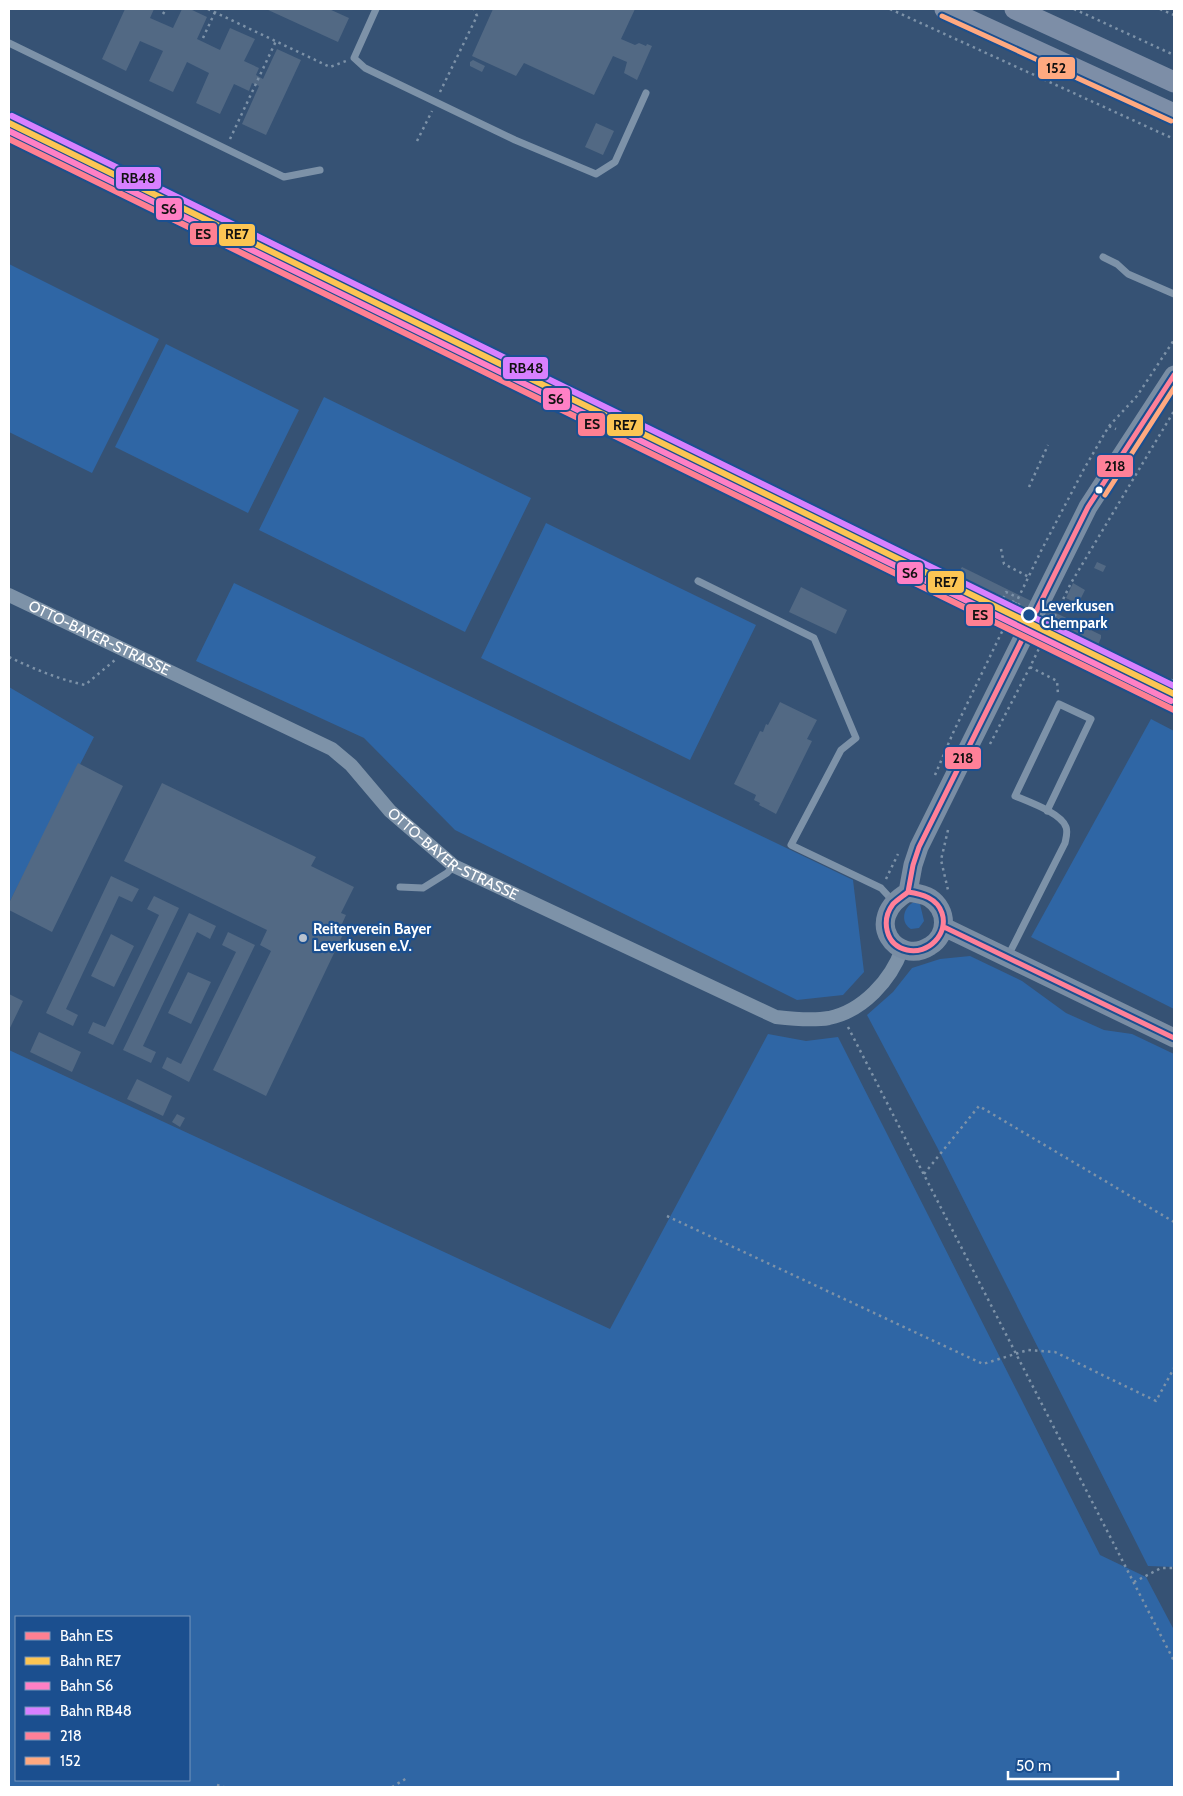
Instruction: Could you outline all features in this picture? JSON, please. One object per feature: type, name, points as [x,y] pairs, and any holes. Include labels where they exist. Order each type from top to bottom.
[{"type":"main road","points":[[944,9],[1174,114]]},
{"type":"main road","points":[[1015,9],[1174,82]]},
{"type":"street","points":[[901,897],[930,898],[944,917],[944,927],[940,936],[931,946],[918,952],[902,949],[894,944],[886,930],[885,920],[887,912],[901,897],[919,848],[1088,507],[1174,375]]},
{"type":"street","name":"OTTO-BAYER-STRASSE","points":[[9,595],[332,749],[350,765],[390,812],[454,866],[776,1017],[807,1020],[829,1018],[842,1014],[868,998],[880,986],[891,972],[902,949]]},
{"type":"street","points":[[944,927],[1174,1038]]},
{"type":"lane","points":[[375,9],[354,58],[365,68],[515,140],[596,174],[615,162],[646,93]]},
{"type":"lane","points":[[9,42],[284,177],[320,170]]},
{"type":"lane","points":[[1103,257],[1117,264],[1128,274],[1174,294]]},
{"type":"lane","points":[[698,581],[814,638],[856,738],[841,750],[791,845],[901,897]]},
{"type":"lane","points":[[1007,957],[1065,843],[1067,829],[1061,818],[1015,796],[1059,704],[1091,719],[1047,811]]},
{"type":"lane","points":[[400,887],[423,888],[447,873],[454,866]]},
{"type":"path","points":[[163,14],[166,9]]},
{"type":"path","points":[[208,9],[330,67],[354,58]]},
{"type":"path","points":[[417,141],[476,16],[474,9]]},
{"type":"path","points":[[890,9],[1174,139]]},
{"type":"path","points":[[1074,9],[1174,55]]},
{"type":"path","points":[[1160,9],[1174,15]]},
{"type":"path","points":[[203,38],[215,12]]},
{"type":"path","points":[[226,148],[276,41]]},
{"type":"path","points":[[998,643],[1072,492],[1110,426],[1137,396],[1174,340]]},
{"type":"path","points":[[989,746],[1071,583],[1174,411]]},
{"type":"path","points":[[1110,426],[1116,428]]},
{"type":"path","points":[[1154,437],[1158,440]]},
{"type":"path","points":[[1029,487],[1048,445]]},
{"type":"path","points":[[1121,488],[1127,492]]},
{"type":"path","points":[[1072,492],[1076,494]]},
{"type":"path","points":[[1001,549],[1004,564],[1030,577]]},
{"type":"path","points":[[990,592],[1003,598]]},
{"type":"path","points":[[1014,609],[1001,603],[1003,598],[1006,592],[1019,598]]},
{"type":"path","points":[[1052,622],[1072,632]]},
{"type":"path","points":[[9,657],[35,670],[85,685],[119,656],[122,648]]},
{"type":"path","points":[[1030,667],[1057,681],[1059,704]]},
{"type":"path","points":[[950,897],[941,860],[947,831],[951,823]]},
{"type":"path","points":[[845,1021],[1174,1661]]},
{"type":"path","points":[[924,1174],[979,1106],[1174,1222]]},
{"type":"path","points":[[667,1216],[983,1364],[1028,1350],[1055,1352],[1156,1401],[1174,1368]]},
{"type":"path","points":[[1134,1582],[1161,1568],[1174,1568]]},
{"type":"path","points":[[392,1787],[407,1778]]},
{"type":"path","points":[[217,1785],[224,1787]]},
{"type":"shaded area","points":[[9,264],[159,339],[92,473],[9,432]]},
{"type":"shaded area","points":[[166,344],[299,410],[248,513],[115,447]]},
{"type":"shaded area","points":[[324,397],[531,498],[465,632],[259,530]]},
{"type":"shaded area","points":[[546,523],[756,625],[690,760],[481,658]]},
{"type":"shaded area","points":[[234,583],[853,880],[864,972],[843,995],[797,1000],[455,830],[364,738],[196,661]]},
{"type":"shaded area","points":[[9,687],[94,737],[9,903]]},
{"type":"shaded area","points":[[1151,719],[1174,731],[1174,1009],[1031,937]]},
{"type":"shaded area","points":[[914,902],[920,904],[924,921],[919,928],[911,929],[905,923],[904,915],[907,907]]},
{"type":"shaded area","points":[[970,956],[1022,981],[1066,1013],[1104,1030],[1132,1034],[1174,1054],[1174,1567],[1148,1566],[937,1147],[867,1015],[893,992],[912,968],[940,959]]},
{"type":"shaded area","points":[[768,1034],[806,1041],[838,1037],[1100,1555],[1146,1577],[1174,1630],[1174,1787],[9,1787],[9,1050],[610,1329]]},
{"type":"building","points":[[125,9],[154,9],[150,18],[173,28],[182,9],[190,9],[207,17],[197,39],[220,50],[230,28],[255,39],[244,61],[259,68],[256,75],[263,79],[277,49],[301,60],[266,135],[242,124],[259,86],[252,83],[249,91],[234,84],[220,114],[196,103],[209,73],[187,62],[173,92],[149,81],[163,51],[140,41],[126,71],[102,59]]},
{"type":"building","points":[[266,9],[329,9],[349,18],[338,42]]},
{"type":"building","points":[[493,9],[635,9],[621,39],[635,45],[639,43],[652,46],[637,80],[624,73],[627,62],[613,56],[594,95],[524,63],[516,76],[472,56]]},
{"type":"building","points":[[473,60],[485,66],[482,72],[470,66],[470,62]]},
{"type":"building","points":[[596,123],[614,131],[603,155],[585,147]]},
{"type":"building","points":[[1097,562],[1106,566],[1103,572],[1094,568]]},
{"type":"building","points":[[962,567],[1101,635],[1096,649],[1093,651],[1036,621],[954,582]]},
{"type":"building","points":[[1073,583],[1085,590],[1078,604],[1066,598]]},
{"type":"building","points":[[801,587],[847,610],[836,634],[789,612]]},
{"type":"building","points":[[780,702],[817,720],[807,739],[812,741],[776,814],[759,805],[760,803],[754,800],[756,795],[734,784],[760,731],[763,732],[766,724],[768,725]]},
{"type":"building","points":[[78,763],[123,786],[52,932],[9,910],[9,903]]},
{"type":"building","name":"Reiterverein Bayer Leverkusen e.V.","points":[[162,783],[316,857],[311,866],[354,887],[341,913],[346,915],[341,926],[346,928],[266,1096],[213,1070],[271,951],[260,945],[267,930],[124,861]]},
{"type":"building","points":[[111,876],[139,889],[132,902],[119,896],[66,1009],[78,1015],[73,1026],[46,1013]]},
{"type":"building","points":[[154,896],[179,908],[113,1045],[88,1033],[93,1022],[105,1027],[159,915],[147,909]]},
{"type":"building","points":[[189,913],[216,926],[210,939],[197,932],[143,1046],[156,1052],[151,1063],[123,1050]]},
{"type":"building","points":[[228,932],[255,945],[189,1082],[162,1068],[167,1057],[181,1064],[236,952],[222,945]]},
{"type":"building","points":[[111,934],[134,946],[114,987],[91,976]]},
{"type":"building","points":[[188,972],[211,982],[191,1024],[168,1013]]},
{"type":"building","points":[[9,994],[23,1001],[9,1030]]},
{"type":"building","points":[[39,1032],[81,1052],[72,1072],[30,1052]]},
{"type":"building","points":[[137,1079],[172,1096],[163,1116],[127,1099]]},
{"type":"building","points":[[177,1114],[185,1118],[180,1127],[172,1122]]},
{"type":"rail line","name":"RB48","points":[[12,116],[1174,686]]},
{"type":"rail line","name":"RE7","points":[[9,123],[1174,694]]},
{"type":"rail line","name":"S6","points":[[9,131],[1171,701]]},
{"type":"rail line","name":"ES","points":[[9,139],[1174,710]]},
{"type":"transit line","name":"152","points":[[942,16],[1171,121]]},
{"type":"transit line","name":"218","points":[[908,892],[913,865],[919,847],[1088,507],[1174,375]]},
{"type":"transit line","name":"152","points":[[1105,495],[1174,388]]},
{"type":"transit line","name":"218","points":[[908,892],[933,900],[940,908],[943,921],[940,935],[935,941],[929,946],[915,951],[907,950],[894,943],[887,931],[886,924],[889,910],[893,904],[908,892]]},
{"type":"transit line","name":"218","points":[[944,927],[1174,1038]]},
{"type":"place","name":"Leverkusen Chempark","points":[[1029,615]]},
{"type":"place","name":"Reiterverein Bayer Leverkusen e.V.","points":[[303,938]]}]
